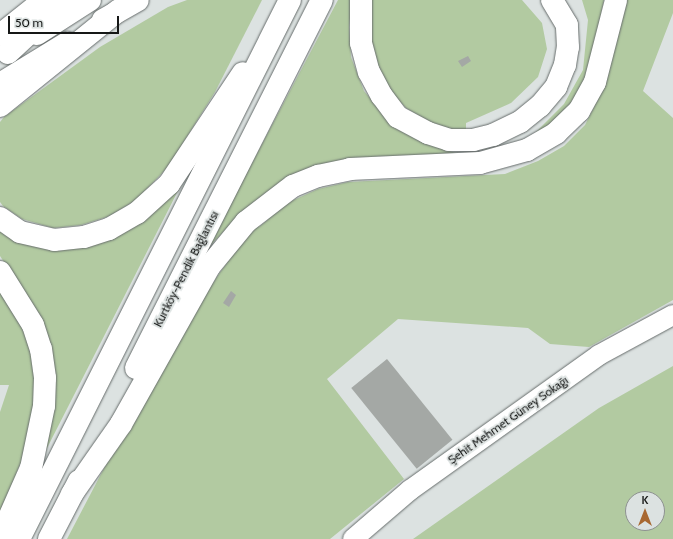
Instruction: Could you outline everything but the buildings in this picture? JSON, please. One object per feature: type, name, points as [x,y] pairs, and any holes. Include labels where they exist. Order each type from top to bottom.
[{"type":"main road","points":[[3,48],[44,0]]},
{"type":"main road","points":[[3,48],[65,0]]},
{"type":"main road","points":[[3,48],[90,0]]},
{"type":"main road","points":[[0,84],[119,10],[138,0]]},
{"type":"main road","points":[[19,539],[125,324],[270,42],[290,0]]},
{"type":"main road","name":"Kurtköy-Pendik Bağlantısı","points":[[49,539],[322,0]]},
{"type":"main road","points":[[361,0],[361,43],[369,72],[382,96],[398,116],[428,133],[449,140],[473,140],[493,136],[520,122],[540,106],[556,87],[567,53],[567,24],[552,0]]},
{"type":"main road","points":[[72,494],[121,424],[209,267],[246,222],[293,186],[318,176],[357,169],[480,163],[527,150],[556,133],[579,111],[594,82],[616,0]]},
{"type":"main road","points":[[0,106],[119,10]]},
{"type":"main road","points":[[0,218],[20,232],[54,240],[84,237],[97,233],[137,213],[169,184],[235,81],[270,42]]},
{"type":"main road","points":[[0,272],[33,325],[41,349],[44,378],[44,406],[30,468],[0,538]]},
{"type":"street","name":"Şehit Mehmet Güney Sokağı","points":[[352,539],[410,490],[599,355],[673,316]]},
{"type":"green space","points":[[187,0],[262,0],[215,92],[168,167],[136,200],[110,216],[81,225],[53,228],[22,219],[3,206],[0,202],[0,122],[4,117],[100,47],[168,7]]},
{"type":"green space","points":[[338,0],[352,0],[349,27],[351,57],[364,91],[382,112],[414,138],[461,155],[280,182],[245,209],[206,250]]},
{"type":"green space","points":[[372,0],[522,0],[542,23],[547,49],[538,77],[511,103],[466,123],[466,132],[434,125],[406,108],[383,84],[373,54],[369,20]]},
{"type":"green space","points":[[582,0],[604,0],[589,71],[567,112],[538,134],[536,132],[564,104],[583,70],[588,20]]},
{"type":"green space","points":[[625,0],[673,0],[673,13],[643,91],[673,118],[673,300],[589,347],[550,344],[528,328],[398,319],[327,379],[404,479],[330,539],[67,539],[124,430],[200,301],[238,247],[261,219],[259,227],[287,203],[318,189],[348,182],[505,174],[538,161],[564,146],[585,125],[594,107]]},
{"type":"green space","points":[[183,181],[44,454],[36,310],[0,256],[0,231],[6,236],[33,245],[58,249]]},
{"type":"green space","points":[[0,285],[27,327],[37,381],[35,411],[21,462],[0,513],[0,412],[9,385],[0,385]]},
{"type":"green space","points":[[673,366],[673,539],[413,539],[599,408]]}]
